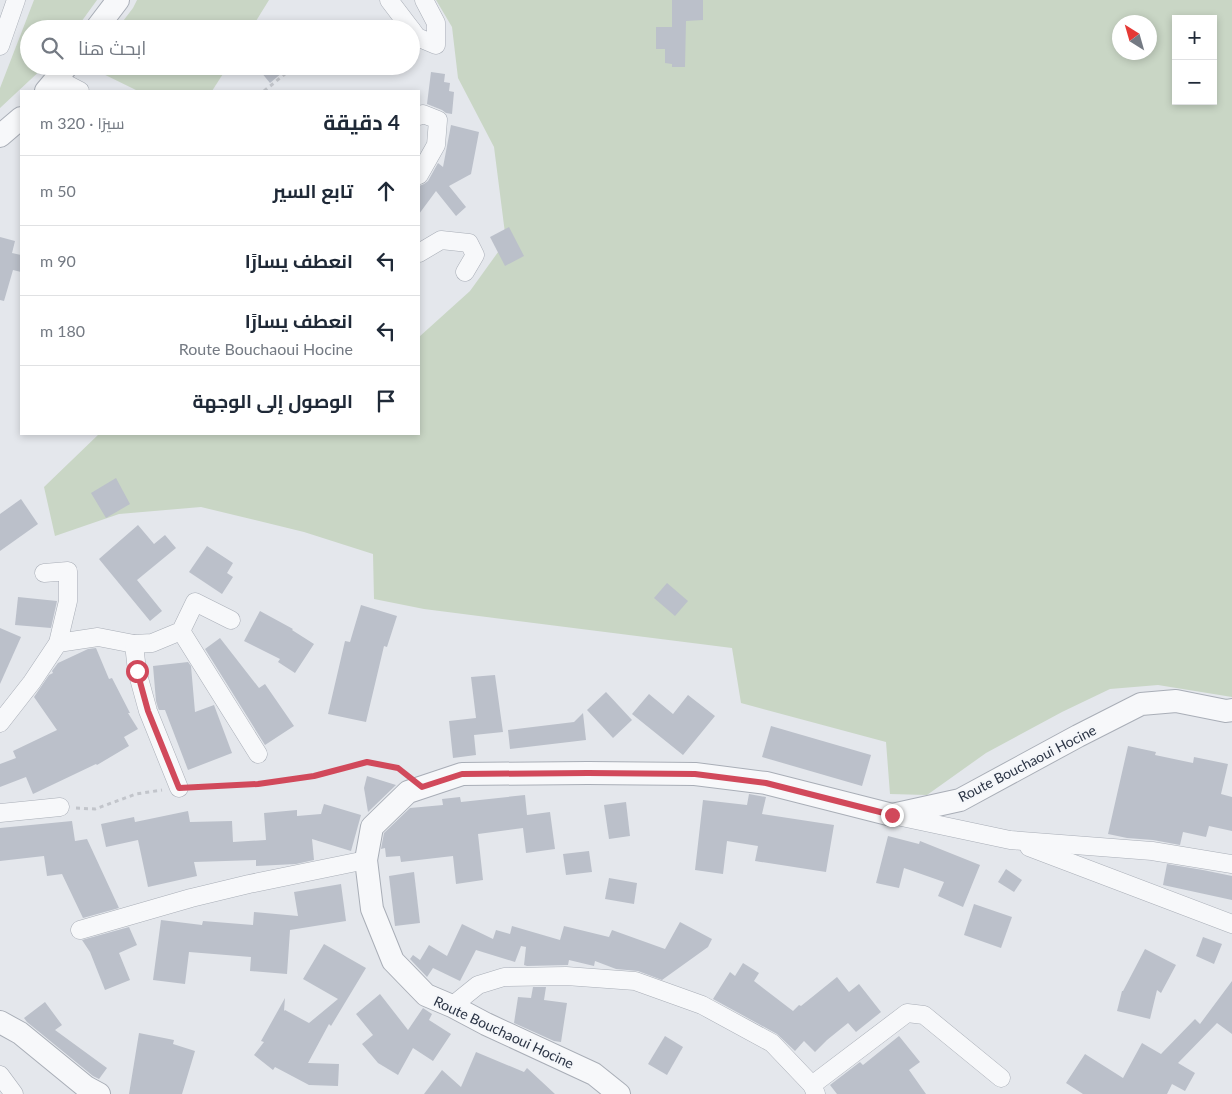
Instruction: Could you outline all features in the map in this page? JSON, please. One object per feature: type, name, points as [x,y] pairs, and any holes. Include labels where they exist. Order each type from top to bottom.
[{"type":"street","points":[[0,46],[16,0]]},
{"type":"street","points":[[103,20],[118,0]]},
{"type":"street","points":[[389,0],[404,20]]},
{"type":"street","points":[[420,38],[436,46],[436,23],[424,0]]},
{"type":"street","points":[[57,79],[78,90]]},
{"type":"street","points":[[420,116],[423,114],[438,120],[436,145],[420,173]]},
{"type":"street","points":[[0,136],[20,119]]},
{"type":"street","points":[[420,252],[441,240],[469,244],[475,255],[465,272]]},
{"type":"street","points":[[0,723],[32,682],[58,643],[68,601],[68,571],[44,573]]},
{"type":"street","points":[[58,643],[98,637],[134,644],[152,644],[181,631],[195,602],[231,620]]},
{"type":"street","points":[[181,631],[258,754]]},
{"type":"street","points":[[134,644],[137,671],[148,711],[179,788]]},
{"type":"street","name":"Route Bouchaoui Hocine","points":[[619,1094],[594,1074],[426,995],[393,961],[372,909],[366,860],[372,827],[408,792],[462,774],[695,774],[766,783],[892,815],[960,800],[1078,736],[1142,704],[1176,701],[1226,711],[1232,710]]},
{"type":"street","points":[[0,813],[60,806]]},
{"type":"street","points":[[892,815],[1010,840],[1152,851],[1232,864]]},
{"type":"street","points":[[1010,840],[1232,924]]},
{"type":"street","points":[[80,930],[201,895],[366,860]]},
{"type":"street","points":[[452,1006],[478,985],[504,977],[566,976],[635,981],[702,1005],[772,1043],[814,1089],[907,1014],[924,1015],[1001,1078]]},
{"type":"street","points":[[0,1022],[20,1033],[86,1087],[99,1094]]},
{"type":"street","points":[[0,1075],[14,1094]]},
{"type":"path","points":[[265,90],[284,75]]},
{"type":"path","points":[[60,806],[95,809],[136,794],[179,788],[258,784],[314,776],[367,762],[398,768],[422,787]]},
{"type":"green space","points":[[34,0],[97,0],[83,20],[26,20]]},
{"type":"green space","points":[[137,0],[269,0],[257,20],[124,20]]},
{"type":"green space","points":[[436,0],[1232,0],[1232,697],[1158,685],[1110,689],[1062,712],[986,753],[927,795],[890,794],[886,742],[741,703],[732,648],[424,609],[374,599],[373,554],[304,532],[201,507],[119,514],[55,536],[44,487],[98,435],[420,435],[420,336],[470,291],[506,241],[494,147],[458,78],[452,27]]},
{"type":"green space","points":[[20,36],[20,75],[35,75],[0,108],[0,88]]},
{"type":"green space","points":[[105,75],[222,75],[213,90],[136,90]]},
{"type":"building","points":[[672,0],[703,0],[703,20],[686,21],[685,67],[672,67],[672,64],[665,63],[665,49],[656,49],[656,27],[672,27]]},
{"type":"building","points":[[431,72],[445,74],[444,82],[450,83],[449,91],[454,92],[452,114],[427,104]]},
{"type":"building","points":[[263,75],[279,75],[270,83]]},
{"type":"building","points":[[451,125],[479,132],[471,174],[449,186],[466,207],[456,216],[436,191],[420,213],[420,186],[428,181],[438,163],[443,167]]},
{"type":"building","points":[[509,227],[524,256],[505,266],[490,237]]},
{"type":"building","points":[[0,237],[15,241],[12,253],[20,255],[20,272],[13,270],[4,301],[0,300]]},
{"type":"building","points":[[116,478],[130,504],[106,518],[91,493]]},
{"type":"building","points":[[21,499],[38,524],[0,551],[0,514]]},
{"type":"building","points":[[138,525],[154,544],[165,535],[176,548],[137,580],[162,611],[150,621],[99,559]]},
{"type":"building","points":[[207,546],[233,563],[227,573],[233,577],[222,594],[189,572]]},
{"type":"building","points":[[667,583],[688,601],[675,616],[654,598]]},
{"type":"building","points":[[18,597],[57,601],[51,628],[15,625]]},
{"type":"building","points":[[361,605],[397,616],[387,647],[384,646],[366,722],[328,714],[345,641],[350,642]]},
{"type":"building","points":[[260,611],[293,629],[314,644],[295,673],[278,662],[280,659],[244,641]]},
{"type":"building","points":[[0,628],[21,637],[0,684]]},
{"type":"building","points":[[220,638],[259,688],[265,684],[294,726],[265,745],[205,649]]},
{"type":"building","points":[[96,648],[109,679],[112,678],[130,713],[128,713],[138,729],[124,737],[129,746],[97,765],[33,794],[26,777],[0,787],[0,764],[16,758],[13,751],[57,730],[34,697],[49,675],[53,673],[52,671],[58,663],[88,649]]},
{"type":"building","points":[[188,662],[191,666],[195,712],[214,705],[232,753],[188,770],[165,710],[159,710],[158,708],[153,666]]},
{"type":"building","points":[[495,675],[503,732],[474,735],[476,755],[453,758],[449,721],[476,718],[471,677]]},
{"type":"building","points":[[606,692],[632,720],[613,738],[587,710]]},
{"type":"building","points":[[649,694],[673,714],[688,695],[715,716],[683,755],[632,714]]},
{"type":"building","points":[[583,713],[586,740],[510,749],[508,730],[574,722]]},
{"type":"building","points":[[771,726],[871,755],[862,786],[762,757]]},
{"type":"building","points":[[1128,746],[1156,752],[1155,755],[1193,763],[1194,757],[1228,764],[1221,794],[1232,797],[1232,831],[1209,826],[1206,837],[1183,832],[1180,845],[1108,834]]},
{"type":"building","points":[[367,776],[396,785],[368,812],[364,788]]},
{"type":"building","points":[[749,794],[766,797],[762,814],[834,825],[826,872],[755,861],[758,846],[727,841],[723,874],[695,870],[703,800],[747,805]]},
{"type":"building","points":[[525,795],[527,815],[550,812],[555,849],[526,853],[523,828],[478,834],[483,880],[456,884],[453,856],[401,862],[400,856],[386,857],[385,848],[381,849],[384,833],[410,808],[443,805],[442,799],[460,797],[461,802]]},
{"type":"building","points":[[626,802],[630,836],[609,839],[604,805]]},
{"type":"building","points":[[324,804],[361,815],[351,851],[312,839],[314,860],[296,864],[256,866],[256,860],[194,862],[197,876],[148,887],[138,840],[106,847],[101,824],[134,817],[135,822],[188,811],[190,822],[232,821],[233,842],[266,840],[264,813],[297,810],[297,816],[321,814]]},
{"type":"building","points":[[72,821],[75,841],[87,839],[119,908],[83,918],[62,874],[47,876],[44,856],[0,861],[0,828]]},
{"type":"building","points":[[888,836],[919,844],[920,841],[980,865],[963,907],[938,896],[944,882],[904,868],[899,888],[876,883]]},
{"type":"building","points":[[589,851],[592,872],[566,875],[563,854]]},
{"type":"building","points":[[1167,864],[1232,876],[1232,900],[1163,885]]},
{"type":"building","points":[[1006,869],[1022,880],[1014,892],[998,882]]},
{"type":"building","points":[[414,872],[420,923],[395,926],[389,876]]},
{"type":"building","points":[[609,878],[637,883],[634,904],[605,899]]},
{"type":"building","points":[[341,884],[346,921],[290,930],[287,974],[250,971],[251,957],[189,952],[185,984],[153,980],[161,920],[202,925],[203,921],[253,925],[254,912],[298,916],[294,892]]},
{"type":"building","points":[[974,904],[1012,917],[1001,948],[964,935]]},
{"type":"building","points":[[680,922],[712,939],[708,947],[662,980],[638,971],[616,969],[595,961],[594,966],[569,960],[568,965],[527,966],[524,965],[526,947],[521,946],[515,962],[476,950],[460,981],[433,968],[427,977],[410,959],[413,955],[420,960],[429,945],[447,956],[462,924],[493,939],[496,930],[510,934],[512,926],[560,940],[564,926],[609,937],[612,930],[665,949]]},
{"type":"building","points":[[129,927],[137,945],[119,953],[130,980],[105,990],[90,952],[82,940]]},
{"type":"building","points":[[1203,937],[1222,944],[1214,964],[1196,956]]},
{"type":"building","points":[[324,944],[366,968],[331,1026],[329,1024],[308,1063],[339,1064],[338,1086],[309,1085],[275,1067],[273,1070],[254,1055],[264,1042],[261,1041],[285,998],[284,1011],[309,1023],[338,999],[303,979]]},
{"type":"building","points":[[1145,949],[1176,965],[1161,993],[1157,990],[1150,1019],[1117,1011],[1122,991]]},
{"type":"building","points":[[743,963],[759,973],[754,981],[793,1011],[837,977],[849,992],[859,984],[881,1012],[856,1032],[848,1023],[815,1052],[804,1041],[795,1051],[777,1034],[713,999],[730,972],[735,976]]},
{"type":"building","points":[[1232,981],[1232,1034],[1217,1023],[1178,1063],[1195,1073],[1185,1091],[1172,1084],[1167,1094],[1083,1094],[1066,1083],[1085,1054],[1123,1078],[1142,1043],[1161,1054],[1195,1019],[1200,1024]]},
{"type":"building","points":[[533,987],[546,987],[544,1000],[567,1003],[561,1042],[554,1041],[514,1023],[518,997],[531,998]]},
{"type":"building","points":[[380,994],[408,1030],[423,1008],[432,1014],[429,1020],[451,1034],[433,1061],[413,1048],[398,1075],[378,1063],[362,1044],[373,1035],[356,1014]]},
{"type":"building","points":[[45,1002],[62,1025],[55,1030],[107,1068],[99,1079],[24,1018]]},
{"type":"building","points":[[139,1033],[174,1040],[173,1044],[195,1051],[182,1094],[129,1094]]},
{"type":"building","points":[[665,1036],[683,1047],[667,1075],[648,1064]]},
{"type":"building","points":[[899,1036],[920,1062],[909,1070],[926,1094],[837,1094],[830,1085],[860,1062],[863,1065]]},
{"type":"building","points":[[476,1052],[524,1072],[527,1068],[555,1094],[424,1094],[442,1070],[461,1087]]},
{"type":"route","points":[[137,671],[148,711],[179,788],[258,784],[314,776],[367,762],[398,768],[422,787],[462,774],[695,774],[766,783],[892,815]]}]
